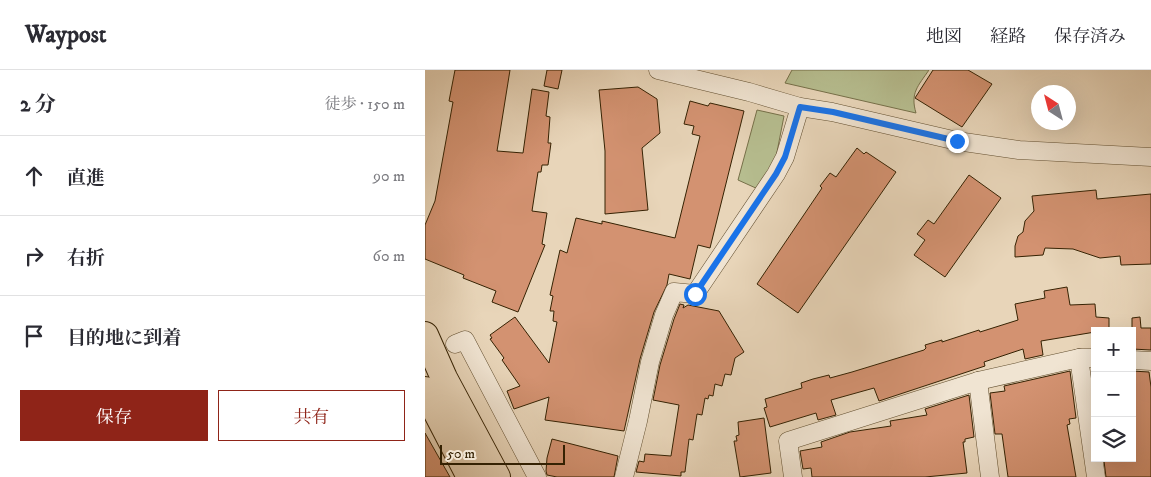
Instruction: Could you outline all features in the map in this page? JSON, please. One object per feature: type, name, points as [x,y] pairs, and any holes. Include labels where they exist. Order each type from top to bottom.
[{"type":"highway","points":[[425,335],[444,378],[497,477]]},
{"type":"highway","points":[[425,390],[471,477]]},
{"type":"street","points":[[658,70],[749,92],[800,107],[833,112],[957,141],[1019,150],[1151,157]]},
{"type":"street","points":[[624,477],[650,362],[664,316],[675,292],[695,294],[776,174],[785,157],[800,107]]},
{"type":"street","points":[[455,344],[465,340],[537,477]]},
{"type":"street","points":[[793,477],[788,441],[978,381],[1087,358],[1097,477]]},
{"type":"street","points":[[1136,360],[1151,361]]},
{"type":"street","points":[[978,381],[990,477]]},
{"type":"green space","points":[[792,70],[929,70],[916,90],[914,106],[916,113],[785,83]]},
{"type":"green space","points":[[757,110],[784,116],[776,157],[758,189],[738,180]]},
{"type":"building","points":[[455,70],[510,70],[497,151],[523,153],[532,89],[549,92],[546,116],[550,117],[548,143],[551,143],[548,165],[542,165],[541,172],[538,172],[532,211],[547,213],[542,244],[545,245],[518,312],[492,302],[496,291],[463,278],[464,275],[425,259],[425,225],[435,201],[453,102],[449,101]]},
{"type":"building","points":[[547,70],[562,70],[558,89],[544,86]]},
{"type":"building","points":[[933,70],[968,70],[992,84],[962,127],[915,98]]},
{"type":"building","points":[[638,87],[657,99],[660,133],[642,148],[648,210],[605,214],[605,151],[599,90]]},
{"type":"building","points":[[690,101],[708,106],[710,103],[744,111],[710,248],[698,245],[690,279],[669,274],[667,285],[654,312],[640,359],[624,431],[545,420],[549,397],[514,409],[507,391],[520,386],[502,360],[504,358],[490,339],[492,338],[490,335],[515,317],[549,363],[557,322],[553,321],[554,311],[550,311],[553,296],[550,295],[560,250],[567,253],[576,218],[602,224],[602,221],[675,238],[700,136],[692,134],[694,126],[684,124]]},
{"type":"building","points":[[857,148],[896,172],[798,313],[757,284],[822,188],[820,186],[830,173],[836,177]]},
{"type":"building","points":[[969,175],[1001,198],[945,277],[914,255],[925,240],[917,234],[928,220],[934,224]]},
{"type":"building","points":[[1096,190],[1097,199],[1151,194],[1151,264],[1121,265],[1120,256],[1100,258],[1073,249],[1045,248],[1043,255],[1015,257],[1015,246],[1018,236],[1023,232],[1025,221],[1034,211],[1032,196]]},
{"type":"building","points":[[1067,287],[1070,305],[1095,304],[1096,317],[1109,318],[1109,327],[1091,327],[1091,333],[1041,341],[1043,355],[1025,359],[1023,349],[984,362],[985,366],[879,401],[874,388],[831,400],[836,415],[818,420],[816,413],[770,427],[764,408],[767,407],[765,399],[802,388],[801,383],[813,379],[829,375],[830,378],[852,372],[924,350],[926,348],[925,345],[942,340],[942,342],[979,330],[980,332],[1018,320],[1015,304],[1045,298],[1044,291]]},
{"type":"building","points":[[680,304],[684,305],[683,308],[688,305],[719,311],[744,352],[735,358],[731,375],[725,374],[722,386],[715,384],[713,396],[709,395],[708,399],[705,398],[702,415],[697,414],[693,440],[689,439],[685,472],[681,472],[681,476],[636,472],[639,461],[644,462],[645,454],[671,456],[679,405],[653,400],[660,365]]},
{"type":"building","points":[[1140,317],[1141,328],[1151,328],[1151,350],[1136,349],[1136,327],[1132,327],[1132,318]]},
{"type":"building","points":[[1070,371],[1076,418],[1069,419],[1070,424],[1067,425],[1076,477],[1008,477],[1002,434],[995,434],[990,393],[1005,391],[1004,386]]},
{"type":"building","points":[[1136,371],[1149,372],[1151,387],[1151,477],[1106,477],[1104,462],[1136,462]]},
{"type":"building","points":[[969,395],[974,437],[965,439],[965,442],[963,442],[967,473],[925,477],[812,477],[811,468],[803,469],[800,451],[822,447],[821,442],[850,432],[891,426],[890,421],[927,415],[925,409]]},
{"type":"building","points":[[764,418],[771,473],[740,477],[734,441],[737,441],[736,436],[739,435],[738,422]]},
{"type":"building","points":[[425,433],[450,477],[425,477]]},
{"type":"building","points":[[552,439],[618,456],[614,477],[557,477],[547,475],[547,458]]},
{"type":"route","points":[[695,294],[776,174],[785,157],[800,107],[833,112],[957,141]]}]
